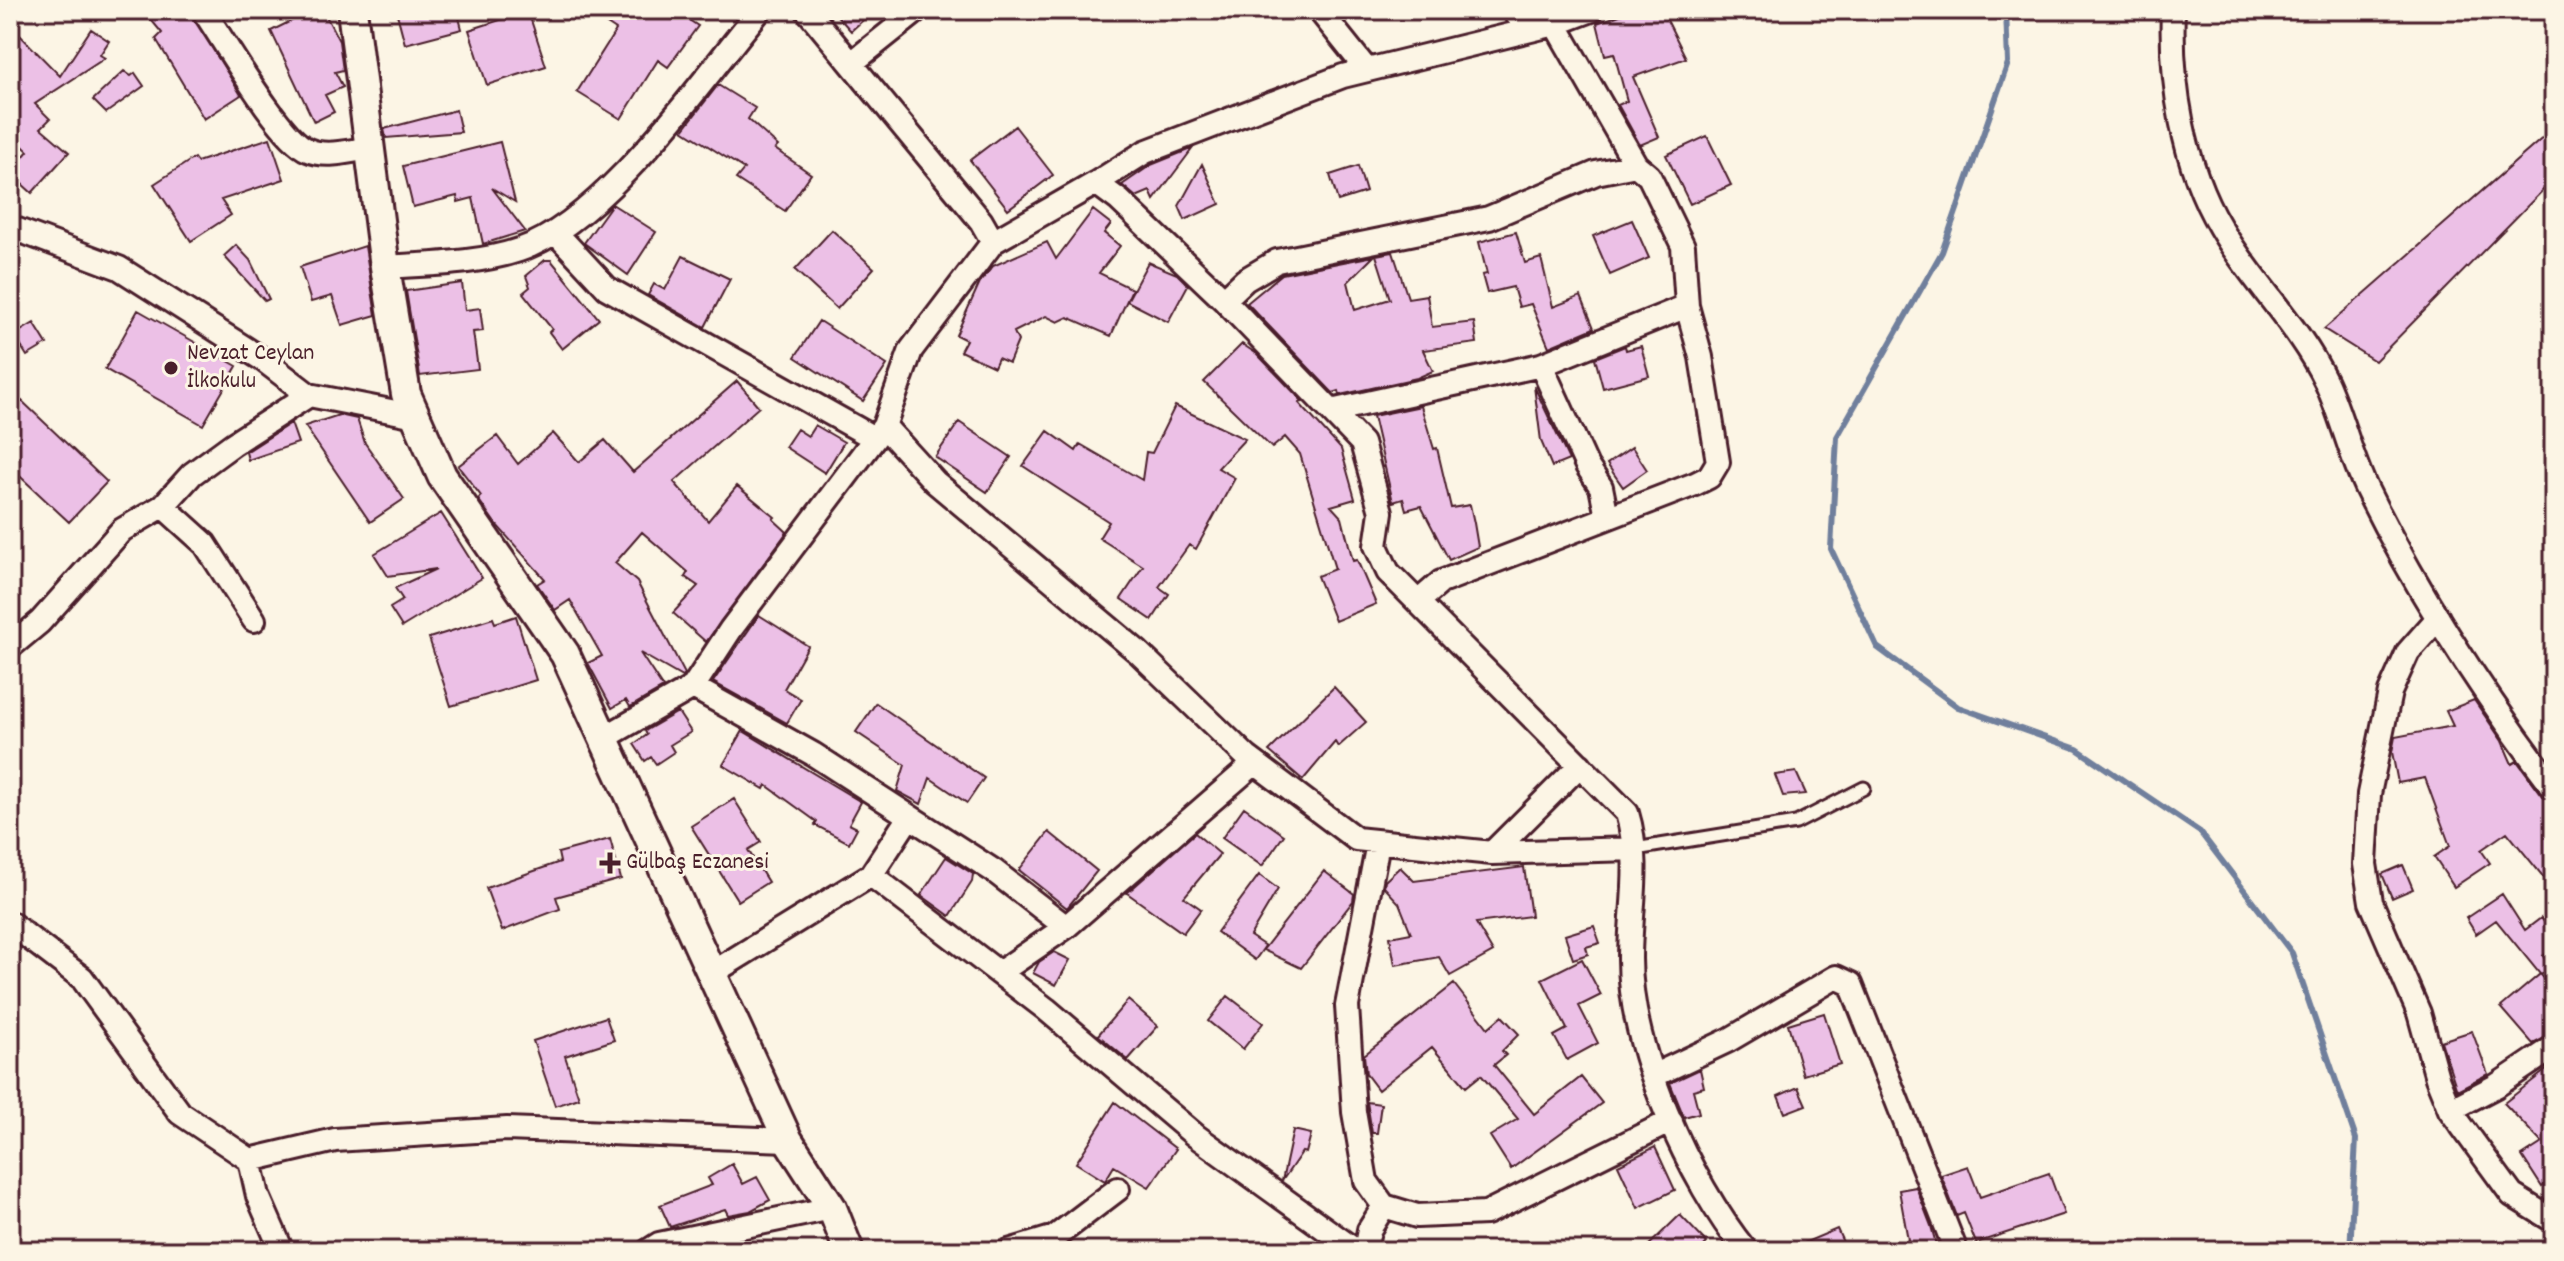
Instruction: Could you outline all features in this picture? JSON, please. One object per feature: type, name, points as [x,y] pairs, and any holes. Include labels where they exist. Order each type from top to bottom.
[{"type":"street","points":[[203,10],[285,132],[308,150],[336,153],[370,148]]},
{"type":"street","points":[[352,10],[385,267],[406,394],[442,476],[565,654],[788,1140],[832,1208],[849,1251]]},
{"type":"street","points":[[385,267],[447,262],[518,250],[556,233],[604,195],[760,10]]},
{"type":"street","points":[[807,10],[853,62],[949,186],[981,221],[993,242]]},
{"type":"street","points":[[853,62],[918,10]]},
{"type":"street","points":[[1319,10],[1367,70]]},
{"type":"street","points":[[1513,10],[1529,30]]},
{"type":"street","points":[[604,738],[693,687],[731,629],[879,432],[911,350],[993,242],[1145,152],[1343,76],[1555,24],[1592,10]]},
{"type":"street","points":[[2174,10],[2172,39],[2181,116],[2198,180],[2220,227],[2271,297],[2325,382],[2368,491],[2438,618],[2554,788]]},
{"type":"street","points":[[1418,602],[1441,582],[1695,484],[1709,477],[1718,462],[1701,357],[1687,306],[1683,246],[1649,176],[1636,165],[1555,24]]},
{"type":"street","points":[[1224,300],[1245,280],[1277,261],[1489,218],[1596,173],[1636,165]]},
{"type":"street","points":[[1096,183],[1119,200],[1224,300],[1362,443],[1381,512],[1376,546],[1388,572],[1627,813],[1635,849],[1632,991],[1637,1020],[1671,1121],[1693,1170],[1725,1225],[1746,1251]]},
{"type":"street","points":[[10,227],[119,268],[262,359],[309,395],[416,416]]},
{"type":"street","points":[[556,233],[607,288],[879,432],[1138,652],[1255,763],[1356,839],[1492,853],[1635,849]]},
{"type":"street","points":[[1331,411],[1541,365],[1687,306]]},
{"type":"street","points":[[1541,365],[1587,466],[1601,487],[1607,517]]},
{"type":"street","points":[[10,647],[40,622],[122,530],[163,506],[202,467],[309,395]]},
{"type":"street","points":[[163,506],[205,544],[254,620]]},
{"type":"street","points":[[2438,618],[2408,652],[2390,692],[2369,794],[2365,864],[2371,902],[2419,1013],[2437,1078],[2450,1110],[2512,1195],[2554,1221]]},
{"type":"street","points":[[693,687],[813,754],[994,871],[1066,927]]},
{"type":"street","points":[[999,973],[1066,927],[1255,763]]},
{"type":"street","points":[[1492,853],[1580,765]]},
{"type":"street","points":[[712,973],[871,875],[909,817]]},
{"type":"street","points":[[1378,843],[1347,1006],[1354,1112],[1366,1181],[1384,1206],[1417,1216],[1486,1213],[1671,1121]]},
{"type":"street","points":[[871,875],[999,973],[1196,1136],[1356,1251]]},
{"type":"street","points":[[10,923],[82,978],[180,1113],[250,1160],[258,1196],[282,1251]]},
{"type":"street","points":[[1655,1075],[1729,1040],[1836,977],[1851,984],[1956,1251]]},
{"type":"street","points":[[2450,1110],[2496,1086],[2554,1047]]},
{"type":"street","points":[[250,1160],[335,1140],[507,1129],[788,1140]]},
{"type":"street","points":[[1009,1251],[1055,1237],[1118,1189]]},
{"type":"street","points":[[1365,1251],[1369,1230],[1384,1206]]},
{"type":"street","points":[[648,1251],[659,1244],[832,1208]]},
{"type":"lane","points":[[1635,849],[1796,823],[1864,788]]},
{"type":"building","points":[[143,10],[189,10],[241,95],[204,119],[156,39],[162,33]]},
{"type":"building","points":[[313,10],[323,10],[339,41],[343,70],[335,72],[343,87],[325,95],[334,112],[314,122],[271,31]]},
{"type":"building","points":[[396,10],[457,10],[462,29],[405,44]]},
{"type":"building","points":[[617,10],[674,10],[698,26],[668,67],[658,60],[621,119],[577,92],[616,30],[607,24]]},
{"type":"building","points":[[832,10],[874,10],[851,31]]},
{"type":"building","points":[[1634,10],[1662,10],[1686,58],[1633,77],[1659,137],[1640,145],[1618,105],[1627,101],[1614,53],[1605,55],[1597,23]]},
{"type":"building","points":[[528,11],[546,66],[487,85],[469,30]]},
{"type":"building","points":[[10,25],[60,76],[91,29],[109,41],[100,55],[105,58],[35,104],[50,119],[41,128],[69,152],[32,193],[10,173],[28,151],[10,134]]},
{"type":"building","points":[[124,71],[131,76],[135,73],[144,86],[106,113],[93,100]]},
{"type":"building","points":[[718,85],[755,108],[748,119],[778,146],[775,149],[811,174],[785,211],[736,179],[744,169],[683,130]]},
{"type":"building","points":[[456,110],[461,132],[386,138],[384,129]]},
{"type":"building","points":[[1015,126],[1053,175],[1008,209],[970,160]]},
{"type":"building","points":[[2554,128],[2554,179],[2375,361],[2324,329]]},
{"type":"building","points":[[1707,136],[1731,185],[1690,204],[1666,155]]},
{"type":"building","points":[[270,138],[284,179],[221,200],[231,215],[191,241],[154,184],[194,158],[197,162]]},
{"type":"building","points":[[500,142],[515,202],[492,188],[525,231],[483,244],[473,198],[458,202],[457,196],[413,207],[403,166]]},
{"type":"building","points":[[1193,148],[1154,200],[1150,191],[1136,197],[1122,185],[1151,165]]},
{"type":"building","points":[[1202,164],[1220,204],[1185,220],[1179,206]]},
{"type":"building","points":[[1358,166],[1366,192],[1338,201],[1330,175]]},
{"type":"building","points":[[612,204],[656,232],[628,275],[584,243]]},
{"type":"building","points":[[1093,210],[1111,224],[1104,233],[1120,246],[1099,273],[1132,289],[1111,336],[1068,317],[1058,322],[1046,316],[1014,332],[1018,341],[1009,363],[998,358],[994,367],[960,351],[966,340],[956,335],[980,282],[993,266],[1047,242],[1056,259]]},
{"type":"building","points":[[1632,220],[1649,258],[1610,275],[1593,236]]},
{"type":"building","points":[[832,230],[874,268],[837,309],[795,270]]},
{"type":"building","points":[[1516,232],[1525,263],[1541,258],[1553,307],[1581,296],[1594,328],[1549,347],[1531,304],[1519,307],[1513,287],[1487,293],[1482,275],[1487,274],[1479,242]]},
{"type":"building","points":[[236,245],[250,260],[269,299],[265,301],[224,256]]},
{"type":"building","points":[[365,246],[376,315],[342,325],[332,296],[311,302],[300,267]]},
{"type":"building","points":[[1393,252],[1408,298],[1427,295],[1432,327],[1474,322],[1477,343],[1423,350],[1433,371],[1417,378],[1340,395],[1339,391],[1333,393],[1247,303],[1282,274],[1374,256],[1348,282],[1355,310],[1390,299],[1376,255]]},
{"type":"building","points":[[683,256],[730,279],[705,327],[648,295],[654,284],[665,290]]},
{"type":"building","points":[[545,260],[551,260],[599,319],[562,349],[549,332],[552,329],[523,293],[530,287],[526,276]]},
{"type":"building","points":[[1148,262],[1177,274],[1188,285],[1168,322],[1127,301]]},
{"type":"building","points":[[462,283],[465,310],[480,308],[483,331],[473,332],[478,369],[420,376],[406,291]]},
{"type":"building","name":"Nevzat Ceylan İlkokulu","points":[[138,310],[237,366],[203,425],[105,369]]},
{"type":"building","points":[[819,321],[887,365],[863,401],[795,357]]},
{"type":"building","points":[[34,323],[47,344],[27,356],[14,335]]},
{"type":"building","points":[[1242,344],[1257,354],[1303,402],[1299,403],[1341,449],[1355,499],[1331,506],[1342,518],[1353,561],[1357,560],[1376,604],[1335,621],[1317,576],[1335,569],[1300,454],[1285,437],[1272,448],[1204,382]]},
{"type":"building","points":[[1625,346],[1626,350],[1641,346],[1649,376],[1603,388],[1595,358]]},
{"type":"building","points":[[737,381],[759,407],[674,482],[708,521],[737,486],[775,517],[773,519],[787,532],[706,642],[673,613],[698,586],[685,577],[688,572],[642,532],[615,563],[637,582],[685,674],[682,677],[640,653],[663,688],[630,707],[626,700],[612,708],[588,663],[602,656],[570,600],[555,610],[537,584],[545,579],[495,523],[478,499],[481,496],[458,466],[497,436],[518,464],[553,433],[579,462],[605,440],[633,472]]},
{"type":"building","points":[[1534,386],[1569,460],[1552,467],[1541,441]]},
{"type":"building","points":[[22,401],[107,482],[69,522],[10,467],[10,413]]},
{"type":"building","points":[[1175,406],[1245,439],[1218,468],[1235,478],[1196,549],[1189,545],[1159,587],[1169,594],[1152,620],[1121,599],[1143,566],[1099,538],[1109,522],[1023,466],[1048,431],[1076,451],[1080,444],[1142,480],[1146,452],[1152,453]]},
{"type":"building","points":[[1421,406],[1434,449],[1437,448],[1451,508],[1470,505],[1474,523],[1478,547],[1449,560],[1421,506],[1406,510],[1403,499],[1393,502],[1373,416]]},
{"type":"building","points":[[339,415],[357,419],[365,443],[404,499],[370,522],[305,426]]},
{"type":"building","points":[[959,422],[1011,457],[987,492],[935,457]]},
{"type":"building","points":[[291,423],[298,443],[248,460],[246,452]]},
{"type":"building","points":[[815,425],[844,442],[825,473],[785,447],[797,429],[808,436]]},
{"type":"building","points":[[1632,447],[1647,470],[1623,487],[1607,464]]},
{"type":"building","points":[[441,513],[482,578],[402,627],[390,608],[403,600],[395,588],[436,569],[388,576],[374,554]]},
{"type":"building","points":[[759,615],[808,646],[784,689],[801,699],[787,723],[713,682]]},
{"type":"building","points":[[516,616],[536,680],[451,706],[429,638],[493,618],[495,623]]},
{"type":"building","points":[[1334,687],[1366,722],[1338,747],[1335,742],[1303,780],[1269,751]]},
{"type":"building","points":[[2474,700],[2502,741],[2512,764],[2517,761],[2543,796],[2554,802],[2554,890],[2507,832],[2481,850],[2490,863],[2454,887],[2434,857],[2450,846],[2425,778],[2398,783],[2392,752],[2395,737],[2453,726],[2446,711]]},
{"type":"building","points":[[876,703],[984,778],[967,803],[930,778],[921,804],[897,791],[905,765],[856,732]]},
{"type":"building","points":[[678,712],[691,732],[670,745],[674,752],[656,764],[651,757],[645,761],[634,744],[647,735],[645,731]]},
{"type":"building","points":[[743,731],[861,802],[849,824],[857,828],[849,843],[815,825],[817,822],[766,785],[764,789],[723,765]]},
{"type":"building","points":[[1796,772],[1806,794],[1783,796],[1775,775]]},
{"type":"building","points":[[734,799],[761,842],[748,850],[768,882],[738,901],[691,826]]},
{"type":"building","points":[[1244,807],[1284,835],[1262,866],[1222,838]]},
{"type":"building","points":[[1049,832],[1097,871],[1067,908],[1019,870]]},
{"type":"building","points":[[1195,833],[1220,854],[1184,897],[1201,909],[1183,933],[1127,893]]},
{"type":"building","points":[[610,839],[621,879],[556,897],[560,909],[502,931],[486,888],[560,862],[558,853]]},
{"type":"building","points":[[946,857],[973,874],[972,882],[950,916],[921,895]]},
{"type":"building","points":[[2403,865],[2413,889],[2392,898],[2382,874]]},
{"type":"building","points":[[1400,867],[1414,881],[1524,867],[1531,916],[1476,923],[1493,952],[1450,976],[1439,957],[1395,965],[1390,937],[1411,933],[1399,903],[1384,887],[1385,881]]},
{"type":"building","points":[[1324,871],[1354,894],[1353,901],[1301,968],[1263,950]]},
{"type":"building","points":[[1259,875],[1278,889],[1250,936],[1265,946],[1255,960],[1217,932]]},
{"type":"building","points":[[2502,894],[2525,930],[2541,918],[2554,935],[2554,947],[2543,956],[2550,968],[2541,975],[2554,990],[2554,1033],[2533,1044],[2501,1007],[2540,974],[2496,920],[2476,934],[2466,918]]},
{"type":"building","points":[[1594,926],[1600,943],[1586,947],[1588,954],[1573,959],[1565,935]]},
{"type":"building","points":[[1054,952],[1070,960],[1056,985],[1033,973],[1039,962]]},
{"type":"building","points":[[1582,959],[1601,995],[1579,1006],[1598,1043],[1567,1060],[1554,1036],[1567,1029],[1542,979]]},
{"type":"building","points":[[1454,984],[1488,1028],[1502,1016],[1519,1034],[1502,1051],[1506,1055],[1494,1065],[1534,1114],[1581,1077],[1602,1103],[1511,1169],[1490,1136],[1518,1119],[1481,1075],[1466,1087],[1432,1047],[1378,1090],[1366,1074],[1364,1055]]},
{"type":"building","points":[[1228,996],[1263,1023],[1243,1049],[1208,1021]]},
{"type":"building","points":[[1128,1000],[1158,1026],[1128,1060],[1098,1035]]},
{"type":"building","points":[[1824,1013],[1840,1064],[1803,1075],[1788,1024]]},
{"type":"building","points":[[606,1017],[614,1040],[565,1056],[579,1098],[555,1106],[533,1041]]},
{"type":"building","points":[[2472,1031],[2488,1074],[2457,1090],[2441,1041]]},
{"type":"building","points":[[2554,1064],[2554,1179],[2542,1187],[2522,1156],[2542,1143],[2504,1103]]},
{"type":"building","points":[[1700,1069],[1704,1087],[1693,1090],[1699,1113],[1684,1117],[1670,1083]]},
{"type":"building","points":[[1798,1087],[1806,1105],[1785,1113],[1778,1096]]},
{"type":"building","points":[[1115,1102],[1176,1149],[1149,1187],[1114,1166],[1105,1181],[1076,1163]]},
{"type":"building","points":[[1367,1102],[1381,1104],[1377,1133],[1372,1133]]},
{"type":"building","points":[[1293,1130],[1311,1134],[1306,1153],[1302,1152],[1282,1181]]},
{"type":"building","points":[[1655,1147],[1675,1190],[1638,1208],[1618,1165]]},
{"type":"building","points":[[732,1164],[743,1184],[757,1177],[770,1200],[750,1211],[728,1215],[725,1209],[670,1227],[660,1205],[712,1185],[708,1178]]},
{"type":"building","points":[[1968,1166],[1980,1197],[2049,1173],[2064,1214],[1976,1243],[1964,1213],[1957,1216],[1941,1175]]},
{"type":"building","points":[[1916,1187],[1938,1251],[1910,1251],[1899,1190]]},
{"type":"building","points":[[1680,1215],[1707,1243],[1699,1251],[1643,1251]]},
{"type":"building","points":[[1837,1229],[1847,1251],[1785,1251]]},
{"type":"waterway","points":[[2006,10],[2008,63],[1942,252],[1837,437],[1831,549],[1877,647],[1958,707],[2077,749],[2200,832],[2292,953],[2356,1139],[2350,1251]]},
{"type":"place","name":"Nevzat Ceylan İlkokulu","points":[[171,368]]},
{"type":"place","name":"Gülbaş Eczanesi","points":[[610,863]]}]
